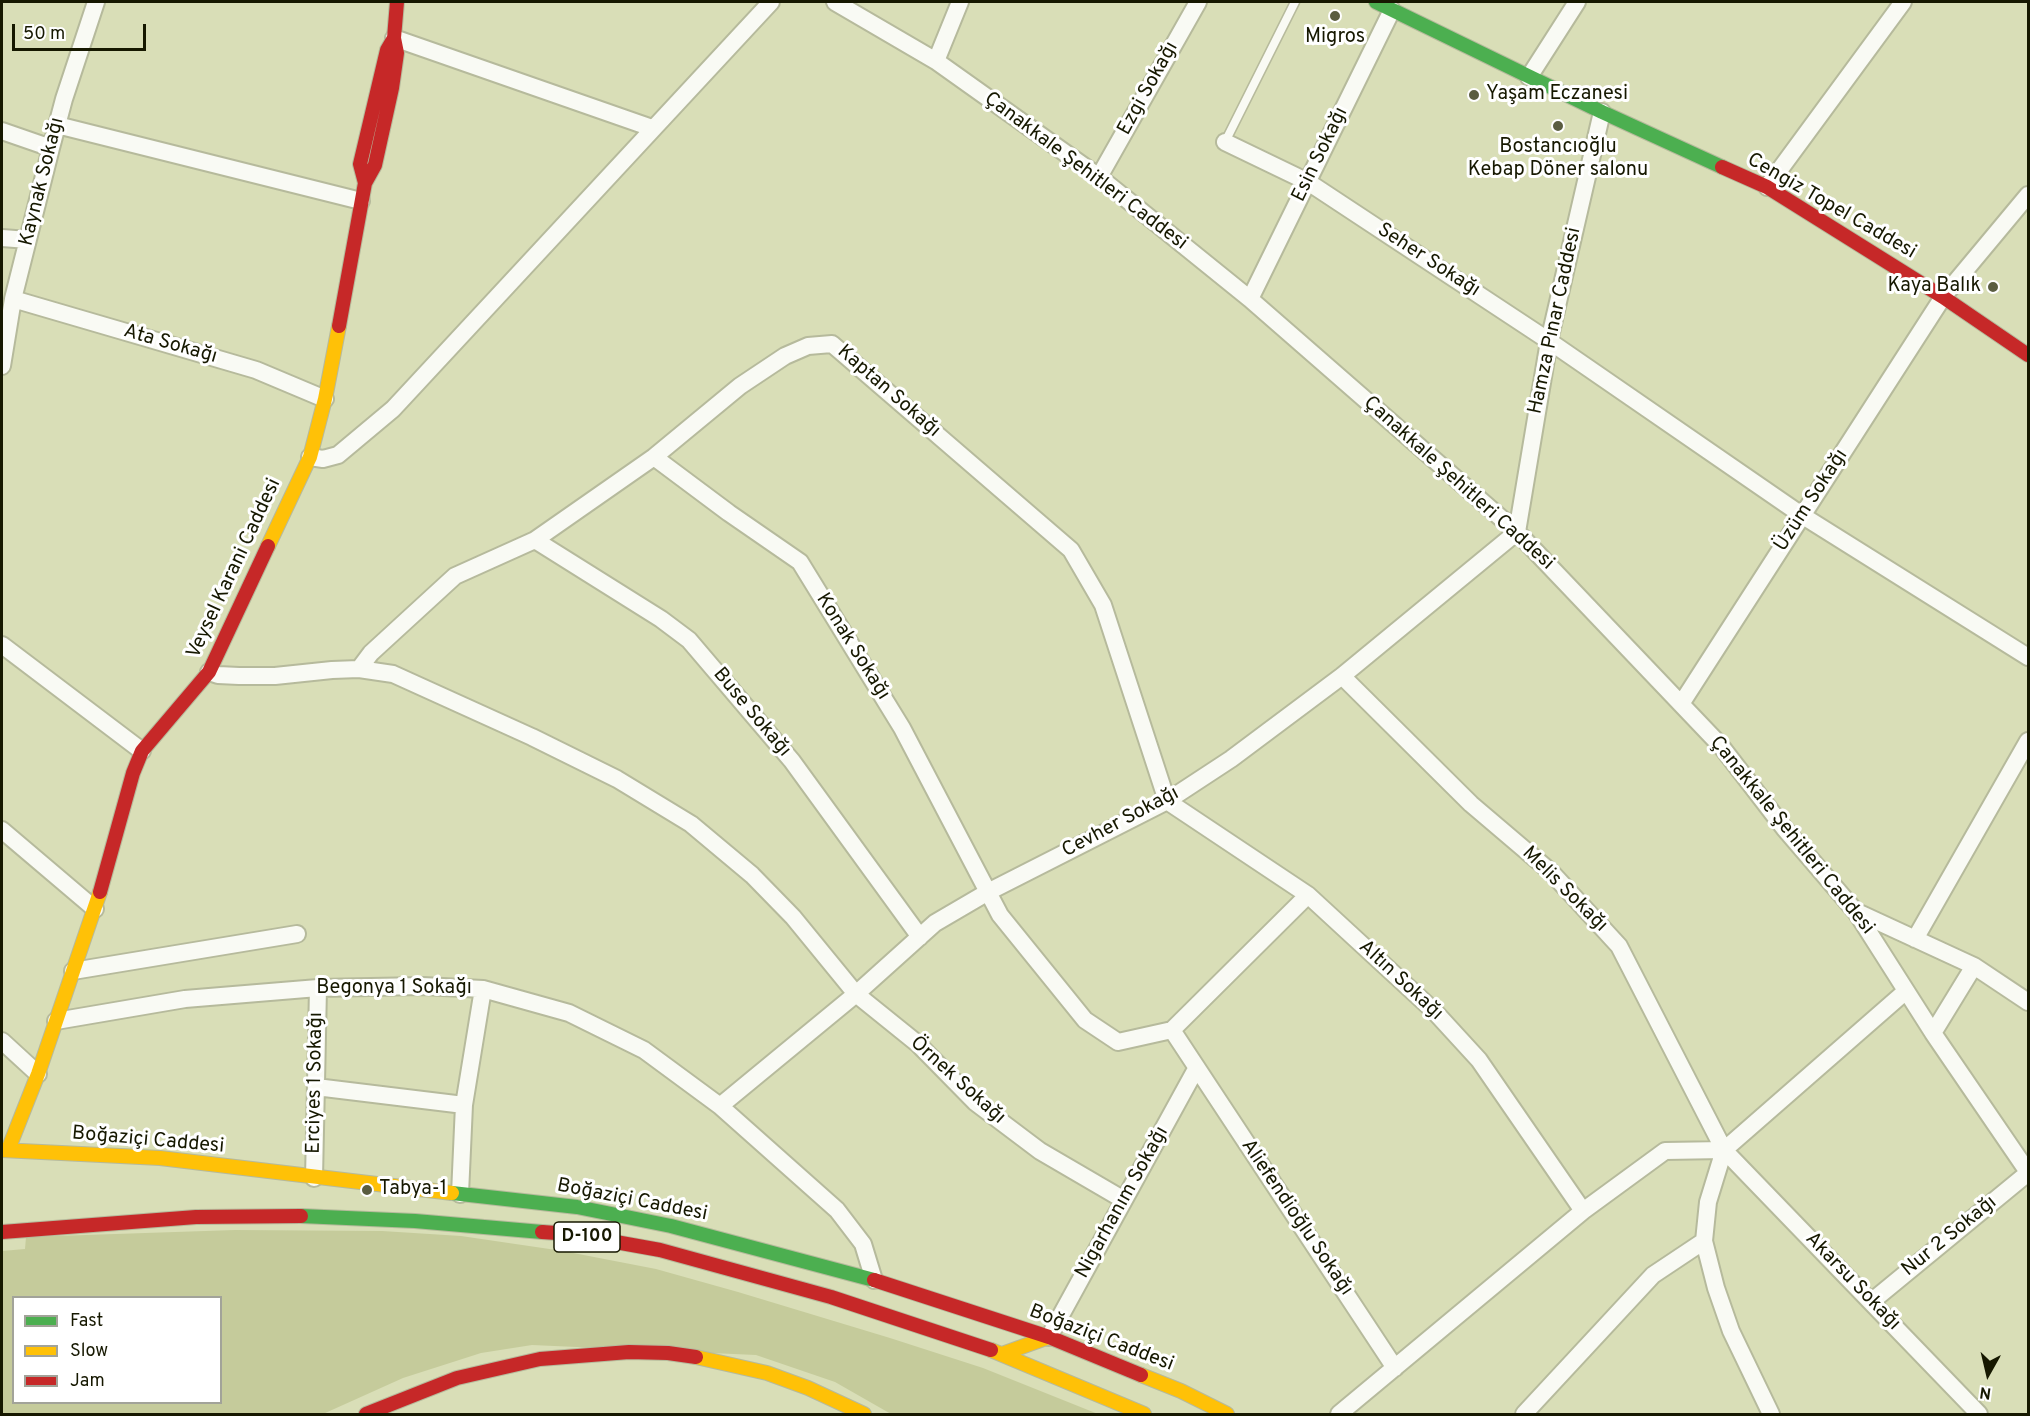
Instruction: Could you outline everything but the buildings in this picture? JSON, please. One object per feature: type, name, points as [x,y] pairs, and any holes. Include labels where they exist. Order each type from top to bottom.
[{"type":"main road","name":"Veysel Karani Caddesi","points":[[5,1150],[38,1074],[95,909],[133,773],[142,751],[208,672],[310,457],[325,399],[361,201],[364,183],[360,164],[383,61],[394,38],[397,2]]},
{"type":"main road","name":"Cengiz Topel Caddesi","points":[[1376,2],[1602,112],[1767,187],[1943,297],[2028,355]]},
{"type":"main road","name":"Boğaziçi Caddesi","points":[[5,1150],[160,1158],[314,1178],[577,1207],[671,1226],[874,1280],[1049,1337],[1180,1391],[1227,1414]]},
{"type":"main road","name":"D-100","points":[[2,1232],[196,1217],[282,1215],[415,1221],[571,1234],[660,1250],[831,1297],[1002,1354],[1144,1414]]},
{"type":"main road","points":[[1002,1354],[1049,1337]]},
{"type":"main road","points":[[366,1414],[457,1378],[498,1368],[551,1358],[629,1352],[668,1353],[711,1359],[767,1373],[808,1388],[864,1414]]},
{"type":"street","name":"Kaynak Sokağı","points":[[2,366],[13,299],[51,148],[96,2]]},
{"type":"street","points":[[310,457],[323,459],[338,455],[393,409],[771,2]]},
{"type":"street","name":"Çanakkale Şehitleri Caddesi","points":[[835,2],[936,61],[1099,177],[1250,300],[1517,532],[1721,746],[1784,828],[1856,912],[1933,1033],[2028,1172]]},
{"type":"street","points":[[936,61],[960,2]]},
{"type":"street","name":"Ezgi Sokağı","points":[[1099,177],[1198,2]]},
{"type":"street","points":[[1529,77],[1577,2]]},
{"type":"street","points":[[1767,187],[1903,2]]},
{"type":"street","name":"Esin Sokağı","points":[[1250,300],[1392,10]]},
{"type":"street","points":[[394,38],[652,128]]},
{"type":"street","name":"Hamza Pınar Caddesi","points":[[1517,532],[1549,341],[1602,112]]},
{"type":"street","points":[[57,125],[361,201]]},
{"type":"street","points":[[2,131],[51,148]]},
{"type":"street","name":"Seher Sokağı","points":[[1225,142],[1308,182],[1549,341],[1803,516],[2028,657]]},
{"type":"street","name":"Üzüm Sokağı","points":[[1681,704],[1943,297],[2028,195]]},
{"type":"street","points":[[2,238],[28,240]]},
{"type":"street","name":"Ata Sokağı","points":[[13,299],[256,370],[325,399]]},
{"type":"street","name":"Kaptan Sokağı","points":[[359,669],[371,653],[455,576],[535,540],[654,457],[740,386],[785,356],[808,346],[832,344],[1071,550],[1103,605],[1167,801]]},
{"type":"street","name":"Konak Sokağı","points":[[654,457],[800,562],[902,728],[988,892]]},
{"type":"street","name":"Cevher Sokağı","points":[[720,1106],[856,994],[935,923],[988,892],[1167,801],[1231,759],[1342,676],[1517,532]]},
{"type":"street","name":"Buse Sokağı","points":[[535,540],[661,619],[689,640],[792,761],[920,937]]},
{"type":"street","points":[[2,645],[142,751]]},
{"type":"street","name":"Örnek Sokağı","points":[[208,672],[239,676],[359,669],[393,674],[445,696],[617,779],[691,824],[752,875],[793,917],[856,994],[918,1044],[975,1102],[1040,1151],[1124,1200]]},
{"type":"street","name":"Melis Sokağı","points":[[1342,676],[1472,804],[1551,872],[1619,946],[1724,1150]]},
{"type":"street","points":[[1915,939],[2028,741]]},
{"type":"street","name":"Altın Sokağı","points":[[1167,801],[1308,896],[1435,1012],[1479,1060],[1583,1211]]},
{"type":"street","points":[[2,831],[95,909]]},
{"type":"street","points":[[988,892],[1000,915],[1085,1020],[1118,1042],[1172,1030],[1308,896]]},
{"type":"street","points":[[1856,912],[1974,966],[2028,1002]]},
{"type":"street","points":[[73,970],[297,934]]},
{"type":"street","points":[[1933,1033],[1974,966]]},
{"type":"street","name":"Begonya 1 Sokağı","points":[[56,1021],[185,999],[318,988],[423,986],[483,989],[568,1013],[644,1050],[720,1106],[837,1210],[863,1244],[874,1280]]},
{"type":"street","name":"Erciyes 1 Sokağı","points":[[314,1178],[318,988]]},
{"type":"street","points":[[460,1194],[464,1105],[483,989]]},
{"type":"street","points":[[1771,1414],[1731,1331],[1716,1288],[1704,1241],[1708,1202],[1724,1150],[1906,992]]},
{"type":"street","name":"Aliefendioğlu Sokağı","points":[[1172,1030],[1395,1368]]},
{"type":"street","points":[[2,1041],[38,1074]]},
{"type":"street","name":"Nigarhanım Sokağı","points":[[1049,1337],[1196,1069]]},
{"type":"street","points":[[316,1087],[464,1105]]},
{"type":"street","points":[[1339,1414],[1583,1211],[1665,1151],[1724,1150]]},
{"type":"street","name":"Akarsu Sokağı","points":[[1724,1150],[1979,1414]]},
{"type":"street","name":"Nur 2 Sokağı","points":[[1871,1302],[2028,1172]]},
{"type":"street","points":[[1524,1414],[1653,1275],[1704,1241]]},
{"type":"lane","points":[[1225,142],[1294,2]]},
{"type":"green space","points":[[235,1230],[382,1231],[461,1236],[563,1251],[656,1269],[890,1338],[983,1368],[1098,1414],[891,1414],[835,1382],[756,1355],[532,1345],[481,1353],[403,1378],[323,1414],[2,1414],[2,1251],[25,1249],[26,1237]]},
{"type":"traffic: fast","points":[[1376,2],[1602,112],[1722,167]]},
{"type":"traffic: fast","points":[[452,1193],[577,1207],[671,1226],[874,1280]]},
{"type":"traffic: fast","points":[[301,1216],[415,1221],[542,1232]]},
{"type":"traffic: slow","points":[[268,546],[310,457],[325,399],[339,326]]},
{"type":"traffic: slow","points":[[8,1150],[38,1074],[100,892]]},
{"type":"traffic: slow","points":[[2,1150],[160,1158],[452,1193]]},
{"type":"traffic: slow","points":[[1002,1354],[1049,1337]]},
{"type":"traffic: slow","points":[[991,1350],[1144,1414]]},
{"type":"traffic: slow","points":[[696,1357],[767,1373],[808,1388],[864,1414]]},
{"type":"traffic: slow","points":[[1141,1375],[1181,1391],[1227,1414]]},
{"type":"traffic: jam","points":[[394,38],[387,50],[360,164],[365,183],[375,165],[392,88],[397,53],[394,38],[397,2]]},
{"type":"traffic: jam","points":[[1722,167],[1767,187],[1943,297],[2028,355]]},
{"type":"traffic: jam","points":[[339,326],[365,183]]},
{"type":"traffic: jam","points":[[100,892],[133,773],[142,751],[209,672],[268,546]]},
{"type":"traffic: jam","points":[[2,1232],[196,1217],[301,1216]]},
{"type":"traffic: jam","points":[[542,1232],[571,1234],[660,1250],[831,1297],[991,1350]]},
{"type":"traffic: jam","points":[[874,1280],[1049,1337],[1141,1375]]},
{"type":"traffic: jam","points":[[366,1414],[457,1378],[540,1359],[629,1352],[668,1353],[696,1357]]},
{"type":"place","name":"Migros","points":[[1335,16]]},
{"type":"place","name":"Yaşam Eczanesi","points":[[1474,95]]},
{"type":"place","name":"Bostancıoğlu Kebap Döner salonu","points":[[1558,126]]},
{"type":"place","name":"Kaya Balık","points":[[1993,287]]},
{"type":"place","name":"Tabya-1","points":[[367,1190]]}]
